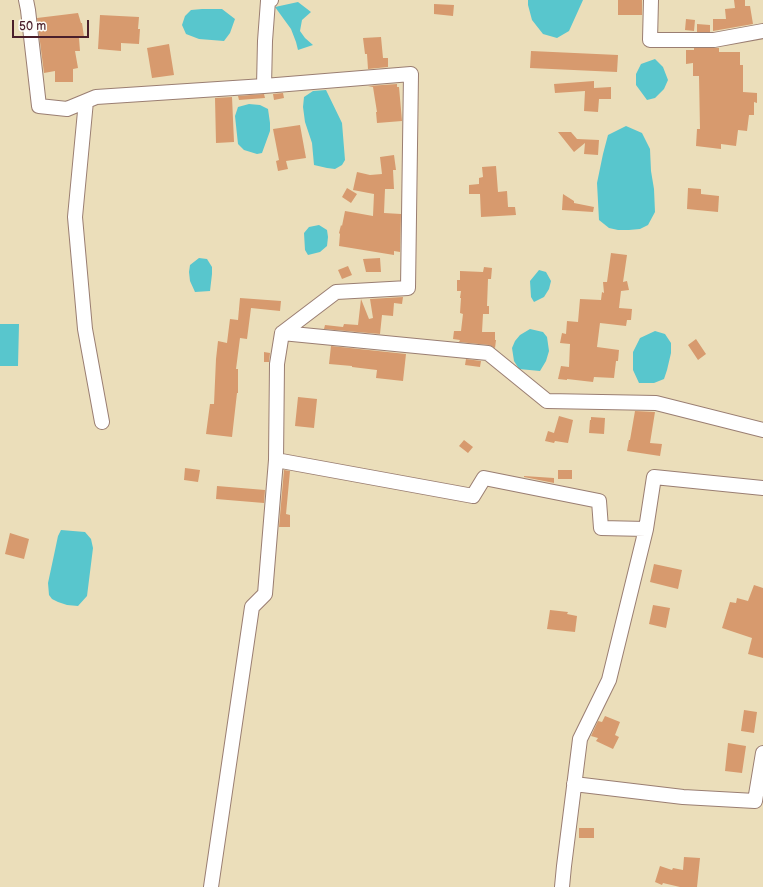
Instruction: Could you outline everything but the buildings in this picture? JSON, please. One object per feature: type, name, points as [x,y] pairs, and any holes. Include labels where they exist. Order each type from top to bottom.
[{"type":"street","points":[[26,0],[39,106],[67,109],[96,97],[264,86],[411,74],[408,288],[336,292],[282,333],[277,364],[276,460],[265,594],[252,607],[212,887]]},
{"type":"street","points":[[264,86],[268,1],[271,0]]},
{"type":"street","points":[[651,0],[650,40],[714,40],[763,31]]},
{"type":"street","points":[[86,101],[75,217],[85,329],[102,422]]},
{"type":"street","points":[[282,333],[488,353],[547,401],[656,403],[763,430]]},
{"type":"street","points":[[276,460],[473,496],[484,478],[599,501],[600,528],[646,529]]},
{"type":"street","points":[[562,887],[580,739],[609,680],[646,529],[654,477],[763,488]]},
{"type":"street","points":[[574,784],[683,797],[756,802],[763,753]]},
{"type":"water","points":[[528,0],[583,0],[569,31],[557,38],[543,34],[532,20]]},
{"type":"water","points":[[298,2],[311,12],[302,20],[300,31],[313,45],[298,50],[291,29],[275,7]]},
{"type":"water","points":[[222,9],[235,19],[230,33],[224,41],[199,39],[186,34],[182,25],[185,16],[191,10]]},
{"type":"water","points":[[655,59],[663,67],[668,80],[664,89],[655,98],[647,100],[636,85],[636,74],[641,64]]},
{"type":"water","points":[[326,90],[342,123],[345,160],[342,165],[335,169],[314,165],[312,143],[305,122],[303,107],[304,97],[313,91]]},
{"type":"water","points":[[249,104],[260,105],[268,109],[270,131],[262,153],[257,154],[244,150],[238,144],[235,116],[238,107]]},
{"type":"water","points":[[626,126],[642,133],[650,149],[655,212],[648,225],[640,229],[618,230],[609,228],[599,220],[597,183],[608,135]]},
{"type":"water","points":[[319,225],[327,230],[327,246],[320,252],[308,255],[305,250],[304,233],[309,227]]},
{"type":"water","points":[[199,258],[207,259],[212,267],[210,291],[195,292],[190,281],[190,265]]},
{"type":"water","points":[[539,270],[546,272],[551,281],[549,289],[544,297],[534,302],[531,297],[530,281]]},
{"type":"water","points":[[0,324],[19,324],[18,366],[0,366]]},
{"type":"water","points":[[530,329],[543,332],[547,337],[549,351],[546,361],[540,371],[519,369],[514,361],[512,348],[515,341],[520,335]]},
{"type":"water","points":[[655,331],[665,334],[671,343],[671,353],[667,370],[664,379],[654,383],[639,383],[633,370],[633,352],[640,338]]},
{"type":"water","points":[[61,530],[85,532],[91,539],[93,548],[87,596],[78,606],[58,602],[52,599],[49,595],[48,583],[58,536]]}]
